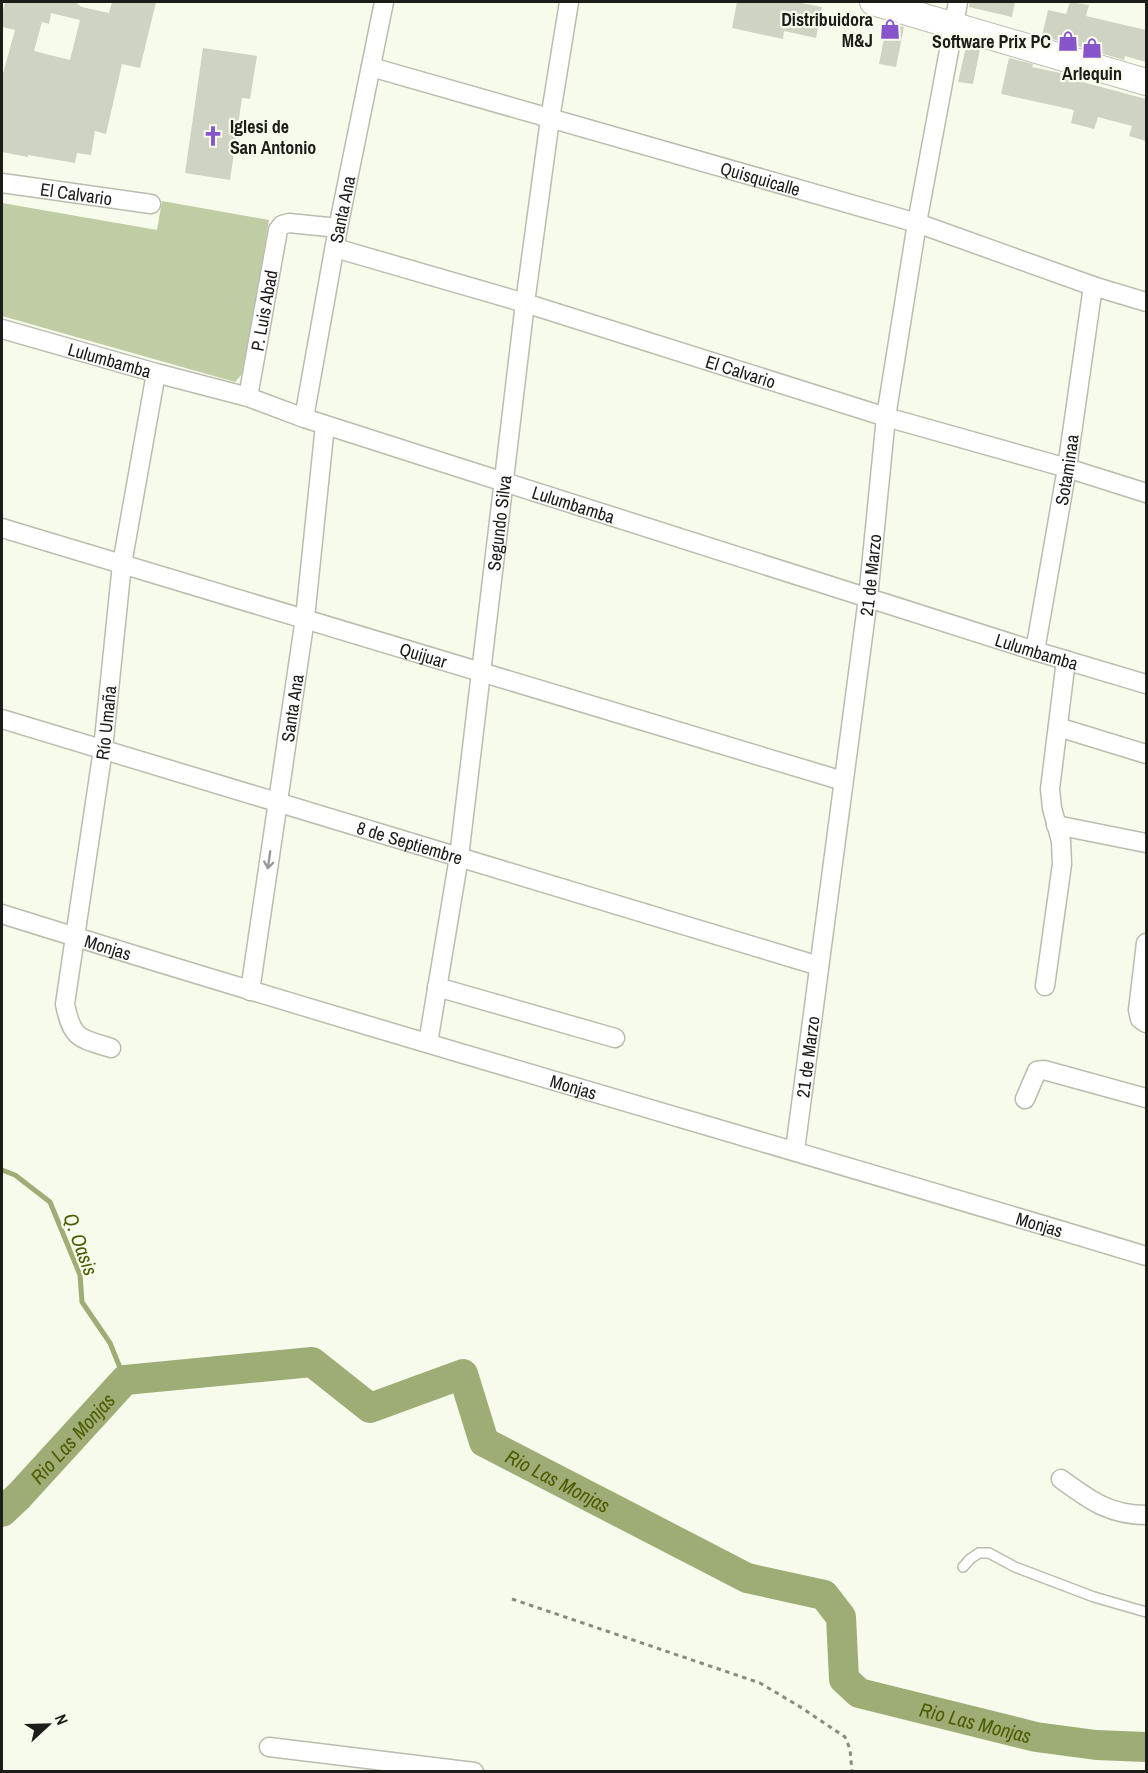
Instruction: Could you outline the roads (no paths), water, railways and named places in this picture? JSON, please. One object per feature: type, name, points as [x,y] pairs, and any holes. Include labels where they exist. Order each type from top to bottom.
[{"type":"main road","points":[[873,2],[955,13],[1146,82]]},
{"type":"street","name":"Santa Ana","points":[[304,418],[338,228],[384,2]]},
{"type":"street","name":"Segundo Silva","points":[[428,1043],[459,856],[525,303],[550,119],[569,2]]},
{"type":"street","name":"21 de Marzo","points":[[795,1150],[868,598],[886,417],[917,224],[955,13]]},
{"type":"street","name":"Quisquicalle","points":[[371,67],[917,224],[1093,286],[1146,302]]},
{"type":"street","name":"El Calvario","points":[[2,183],[151,204]]},
{"type":"street","name":"P. Luis Abad","points":[[248,397],[278,230],[282,225],[289,223],[338,228]]},
{"type":"street","name":"El Calvario","points":[[335,248],[525,303],[886,417],[1067,468],[1146,493]]},
{"type":"street","name":"Sotaminaa","points":[[1035,651],[1067,468],[1093,286]]},
{"type":"street","name":"Lulumbamba","points":[[2,329],[248,397],[325,425],[1035,651],[1146,684]]},
{"type":"street","name":"Río Umaña","points":[[111,1048],[83,1039],[74,1032],[65,1004],[103,749],[122,564],[156,373]]},
{"type":"street","name":"Santa Ana","points":[[250,991],[305,618],[325,425]]},
{"type":"street","name":"Quijuar","points":[[2,528],[843,781]]},
{"type":"street","points":[[1045,986],[1062,864],[1061,841],[1052,808],[1050,789],[1065,660]]},
{"type":"street","name":"8 de Septiembre","points":[[2,719],[819,966]]},
{"type":"street","points":[[1058,727],[1146,754]]},
{"type":"street","points":[[1056,825],[1146,843]]},
{"type":"street","name":"Monjas","points":[[2,914],[250,991],[795,1150],[1146,1256]]},
{"type":"street","points":[[1146,943],[1138,1010],[1140,1019],[1146,1023]]},
{"type":"street","points":[[437,987],[615,1038]]},
{"type":"street","points":[[1025,1100],[1037,1071],[1044,1070],[1146,1098]]},
{"type":"street","points":[[1061,1479],[1092,1501],[1111,1511],[1146,1515]]},
{"type":"street","points":[[269,1747],[474,1772]]},
{"type":"lane","points":[[963,1567],[979,1553],[990,1553],[1037,1575],[1094,1597],[1146,1612]]},
{"type":"waterway","name":"Q. Oasis","points":[[2,1170],[15,1175],[50,1202],[80,1275],[82,1302],[110,1343],[125,1380]]},
{"type":"waterway","name":"Rio Las Monjas","points":[[2,1512],[125,1380],[312,1362],[370,1408],[463,1374],[484,1442],[747,1578],[824,1595],[841,1617],[844,1679],[859,1693],[1036,1737],[1096,1745],[1146,1747]]},
{"type":"place","name":"Distribuidora M&J","points":[[890,29]]},
{"type":"place","name":"Software Prix PC","points":[[1068,41]]},
{"type":"place","name":"Arlequin","points":[[1092,48]]},
{"type":"place","name":"Iglesi de San Antonio","points":[[213,136]]}]
